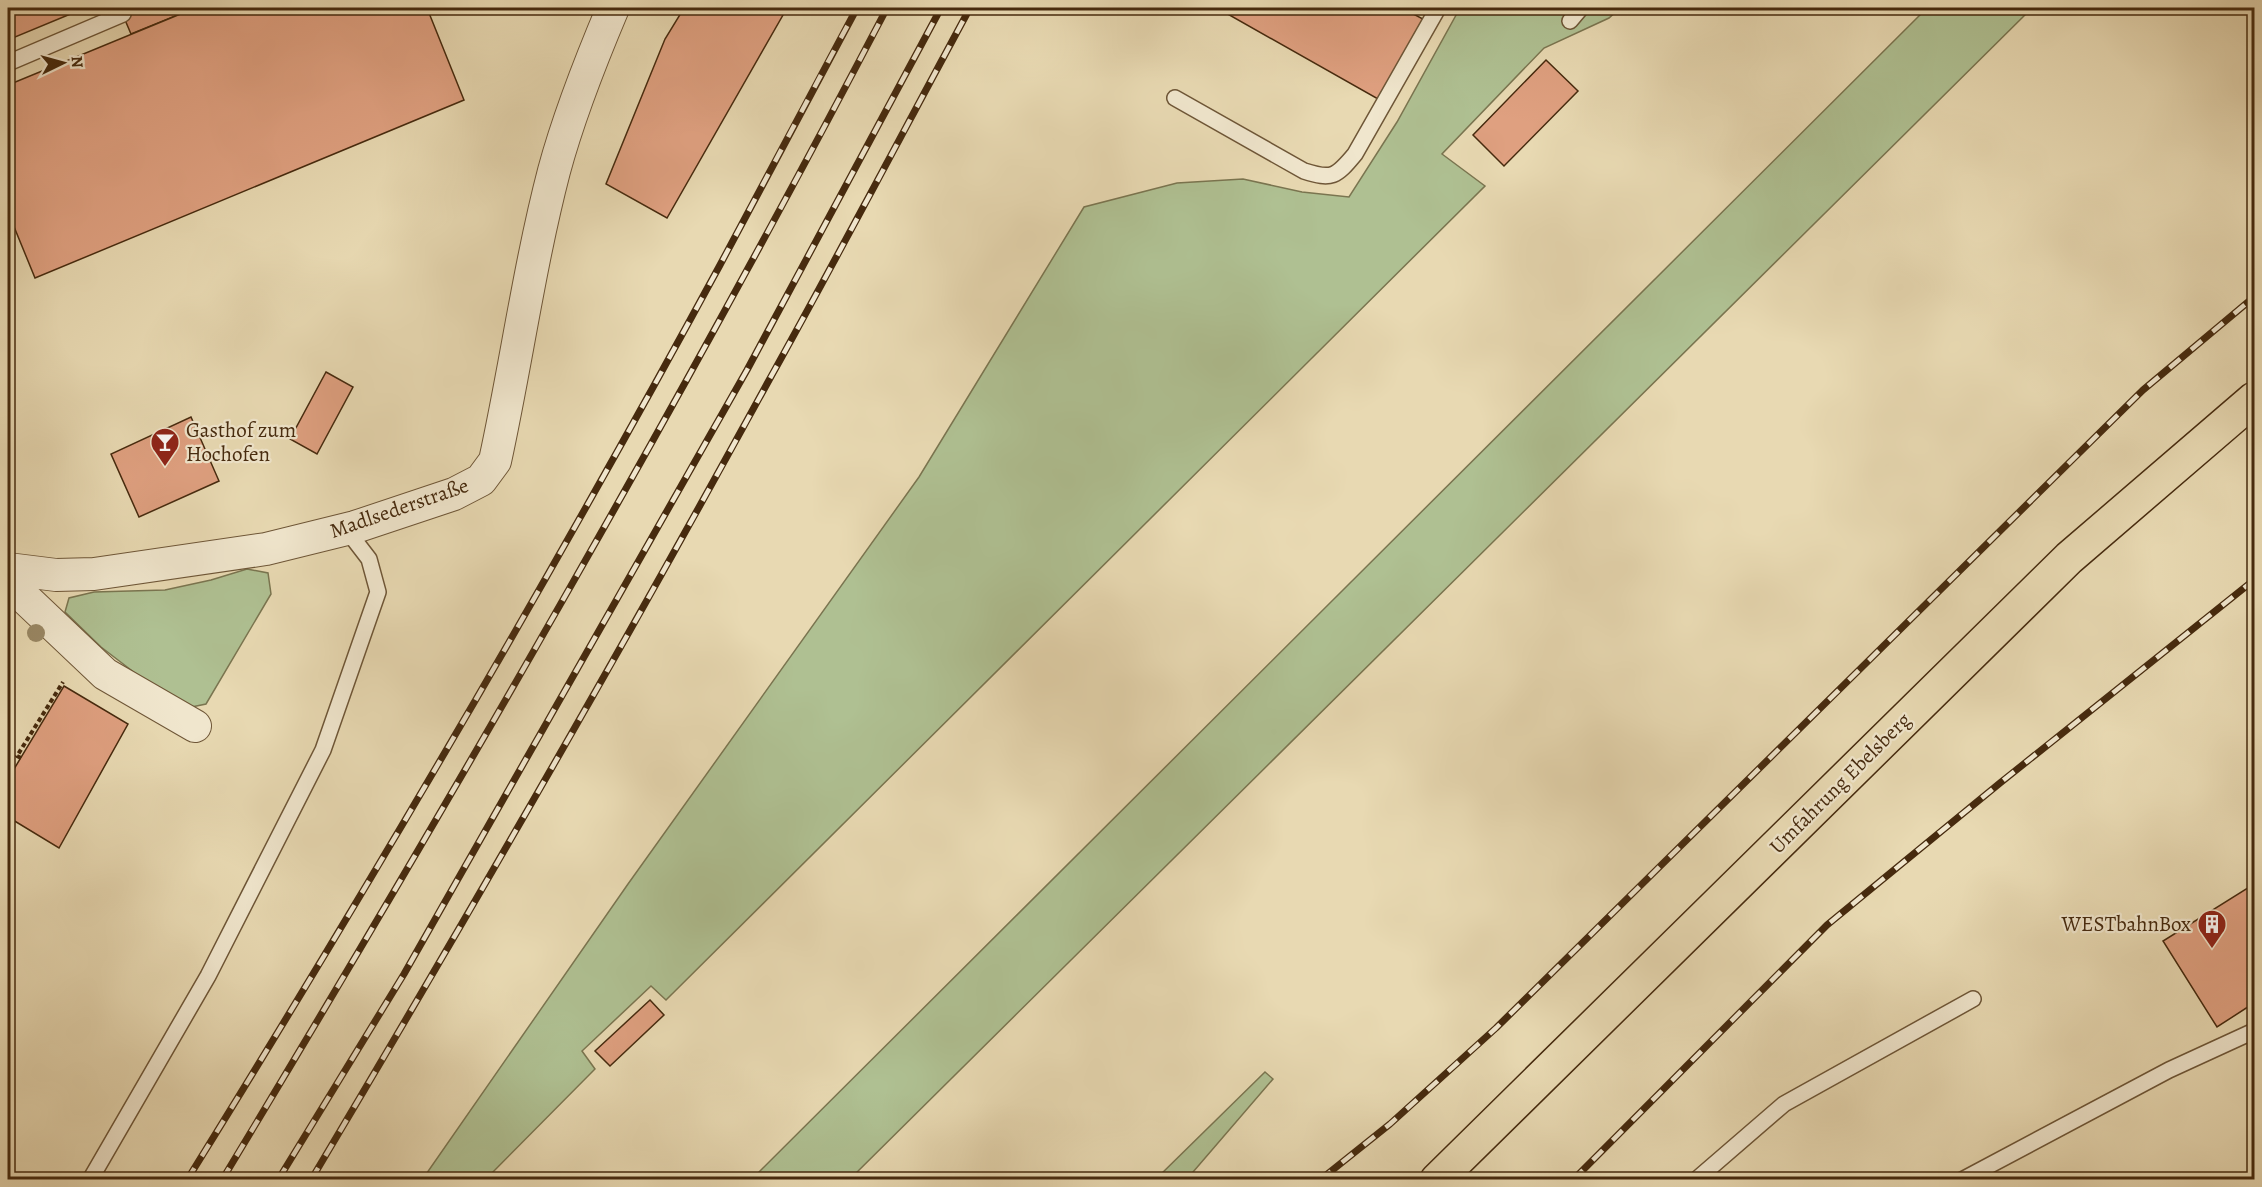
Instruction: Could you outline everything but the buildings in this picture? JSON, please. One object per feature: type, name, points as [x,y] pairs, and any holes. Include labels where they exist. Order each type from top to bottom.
[{"type":"main road","name":"Umfahrung Ebelsberg","points":[[1437,1179],[2069,558],[2254,399]]},
{"type":"street","name":"Madlsederstraße","points":[[8,569],[56,575],[94,574],[266,549],[346,529],[454,494],[481,480],[495,461],[526,294],[555,169],[591,59],[613,8]]},
{"type":"street","points":[[8,582],[105,674],[195,726]]},
{"type":"lane","points":[[1175,98],[1304,171],[1324,177],[1341,170],[1355,154],[1438,8]]},
{"type":"lane","points":[[1570,21],[1581,8]]},
{"type":"lane","points":[[8,63],[123,14]]},
{"type":"lane","points":[[90,1179],[208,976],[323,750],[378,592],[369,559],[346,529]]},
{"type":"lane","points":[[1696,1179],[1784,1104],[1973,999]]},
{"type":"lane","points":[[1962,1179],[2169,1070],[2254,1032]]},
{"type":"path","points":[[21,758],[16,756],[63,681],[73,686]]},
{"type":"green space","points":[[1460,8],[1620,8],[1609,18],[1544,48],[1442,154],[1485,186],[666,1000],[651,986],[582,1051],[595,1069],[486,1179],[422,1180],[628,884],[919,477],[1084,207],[1177,183],[1243,179],[1302,192],[1349,197],[1397,122]]},
{"type":"green space","points":[[1927,8],[2032,8],[850,1179],[752,1179]]},
{"type":"green space","points":[[247,569],[268,573],[271,594],[206,704],[182,709],[101,647],[65,612],[69,598],[94,592],[165,590]]},
{"type":"green space","points":[[1265,1072],[1273,1079],[1187,1179],[1156,1179]]},
{"type":"railway","points":[[187,1180],[325,954],[527,612],[720,265],[857,8]]},
{"type":"railway","points":[[222,1180],[395,890],[564,599],[728,305],[887,8]]},
{"type":"railway","points":[[278,1180],[404,974],[747,370],[941,8]]},
{"type":"railway","points":[[311,1180],[486,882],[657,583],[970,8]]},
{"type":"railway","points":[[1320,1180],[1390,1124],[1496,1028],[2143,390],[2254,297]]},
{"type":"railway","points":[[1573,1180],[1827,925],[2254,580]]},
{"type":"place","name":"Gasthof zum Hochofen","points":[[165,468]]},
{"type":"place","name":"WESTbahnBox","points":[[2212,950]]}]
